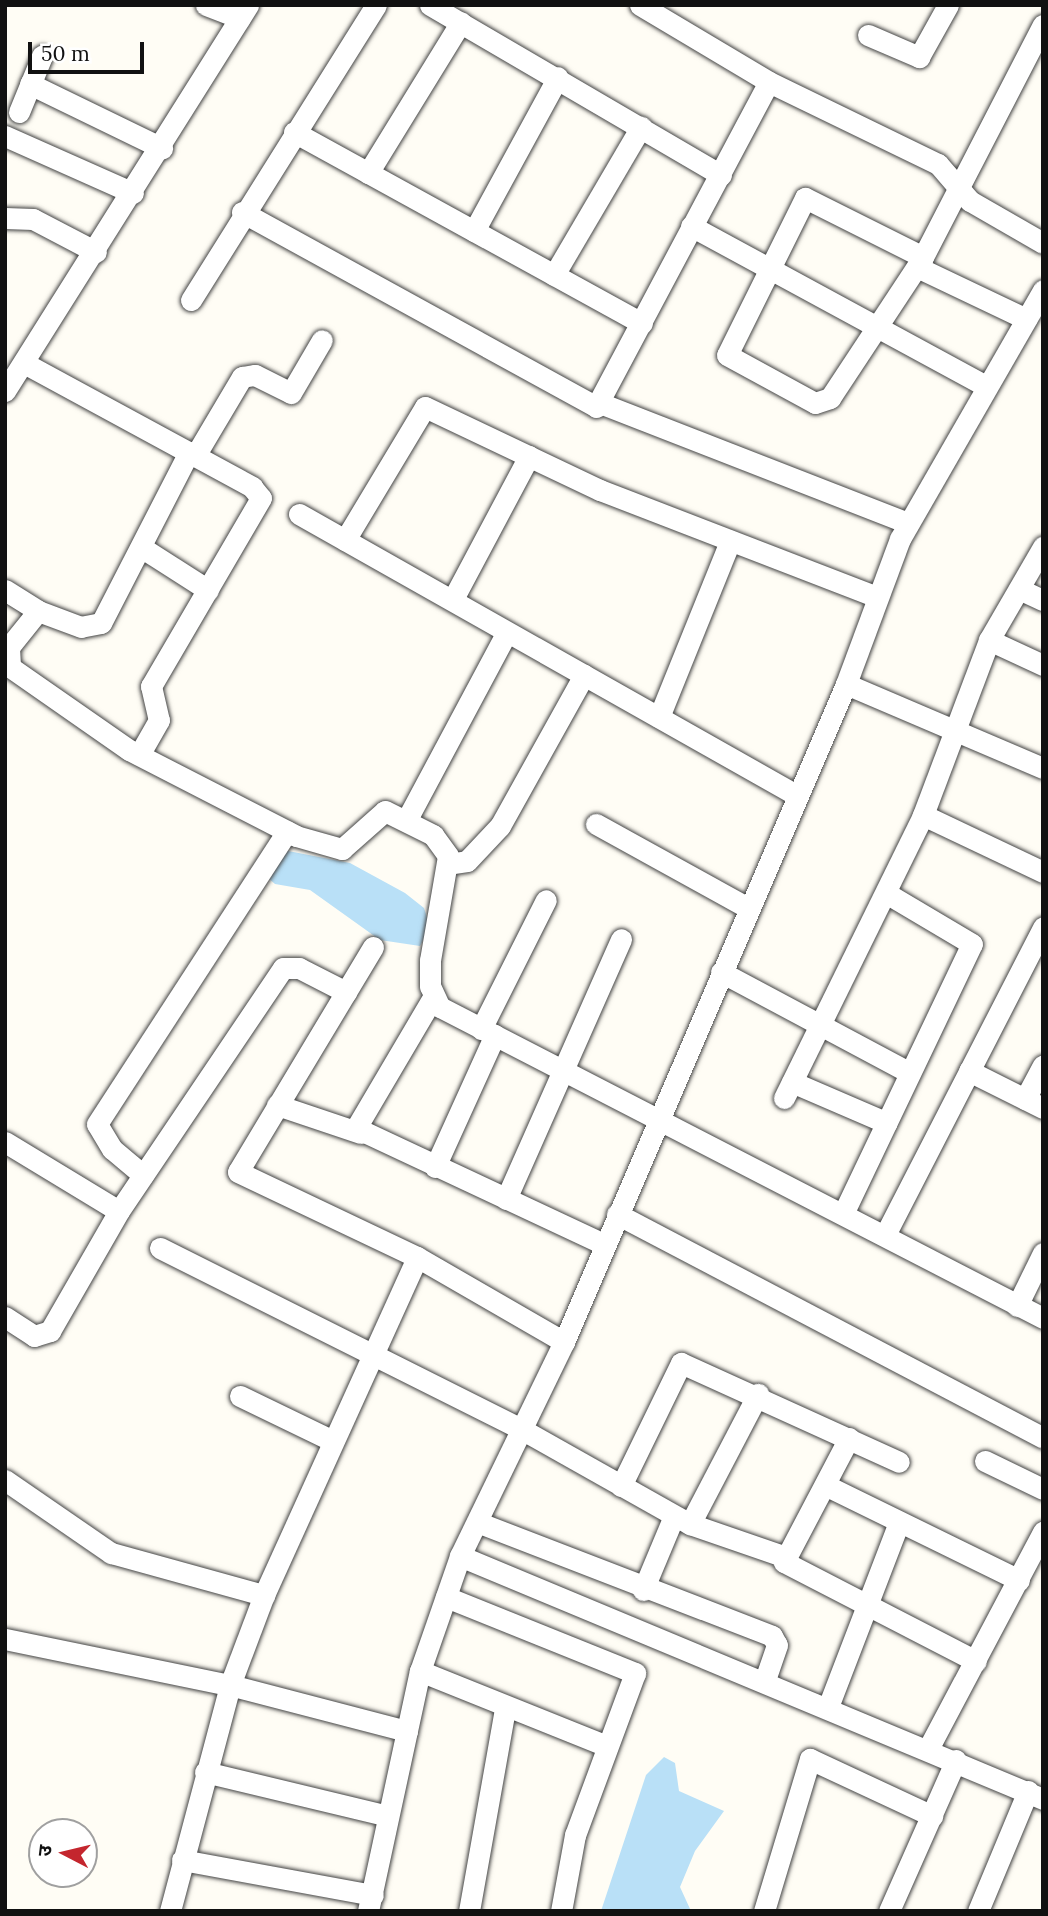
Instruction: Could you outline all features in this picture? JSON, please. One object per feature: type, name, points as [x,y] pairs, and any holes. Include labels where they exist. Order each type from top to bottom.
[{"type":"street","points":[[5,391],[162,148],[244,12],[206,5]]},
{"type":"street","points":[[191,300],[242,212],[376,5]]},
{"type":"street","points":[[429,5],[558,77],[721,174]]},
{"type":"street","points":[[640,5],[769,82],[938,164],[970,201],[1043,243]]},
{"type":"street","points":[[868,35],[919,57],[948,5]]},
{"type":"street","points":[[368,173],[461,22]]},
{"type":"street","points":[[1026,319],[920,262],[808,197],[727,345],[731,359],[821,403],[880,331],[920,262],[956,185],[1043,25]]},
{"type":"street","points":[[19,112],[42,56]]},
{"type":"street","points":[[474,231],[558,77]]},
{"type":"street","points":[[600,403],[769,82]]},
{"type":"street","points":[[30,85],[162,148]]},
{"type":"street","points":[[554,275],[641,127]]},
{"type":"street","points":[[294,132],[642,323]]},
{"type":"street","points":[[5,136],[133,193]]},
{"type":"street","points":[[242,212],[585,405],[600,403],[908,523]]},
{"type":"street","points":[[5,218],[33,219],[96,252]]},
{"type":"street","points":[[691,226],[880,331],[986,386]]},
{"type":"street","points":[[182,1860],[371,1903],[420,1671],[460,1556],[564,1342],[655,1119],[846,684],[877,597],[908,523],[1043,290]]},
{"type":"street","points":[[5,590],[38,611],[96,627],[144,549],[192,454],[242,377],[255,375],[292,393],[322,340]]},
{"type":"street","points":[[24,363],[192,454],[261,498],[151,686],[159,720],[139,755]]},
{"type":"street","points":[[345,540],[420,409],[430,407],[529,456],[730,541],[877,597]]},
{"type":"street","points":[[453,599],[529,456]]},
{"type":"street","points":[[299,514],[798,796]]},
{"type":"street","points":[[659,718],[730,541]]},
{"type":"street","points":[[887,1122],[788,1090],[822,1026],[923,815],[989,640],[1043,547]]},
{"type":"street","points":[[144,549],[208,590]]},
{"type":"street","points":[[1018,589],[1043,600]]},
{"type":"street","points":[[38,611],[9,648],[10,667],[139,755],[287,831],[336,850],[377,813],[406,821],[447,848],[447,864],[430,960],[432,999],[358,1115],[360,1133]]},
{"type":"street","points":[[406,821],[507,632]]},
{"type":"street","points":[[989,640],[1043,665]]},
{"type":"street","points":[[447,864],[467,861],[500,826],[584,675]]},
{"type":"street","points":[[846,684],[958,728],[1043,768]]},
{"type":"street","points":[[923,815],[1043,872]]},
{"type":"street","points":[[596,824],[748,908]]},
{"type":"street","points":[[144,1175],[112,1149],[97,1124],[287,831]]},
{"type":"street","points":[[843,1214],[972,944],[886,893]]},
{"type":"street","points":[[435,1167],[488,1032],[547,900]]},
{"type":"street","points":[[885,1235],[1040,938]]},
{"type":"street","points":[[506,1199],[564,1074],[621,939]]},
{"type":"street","points":[[373,947],[237,1172],[417,1258],[564,1342]]},
{"type":"street","points":[[9,1327],[34,1336],[50,1332],[119,1211],[283,968],[299,968],[346,992]]},
{"type":"street","points":[[721,972],[910,1073]]},
{"type":"street","points":[[432,999],[564,1074],[885,1235],[1043,1318]]},
{"type":"street","points":[[969,1071],[1034,1103],[1043,1065]]},
{"type":"street","points":[[277,1105],[360,1133],[604,1244]]},
{"type":"street","points":[[5,1142],[119,1211]]},
{"type":"street","points":[[617,1214],[1043,1438]]},
{"type":"street","points":[[160,1248],[523,1430],[682,1520],[786,1557],[790,1567],[976,1661]]},
{"type":"street","points":[[1017,1306],[1043,1253]]},
{"type":"street","points":[[170,1911],[230,1685],[264,1595],[331,1440],[417,1258]]},
{"type":"street","points":[[621,1486],[676,1366],[694,1365],[900,1462]]},
{"type":"street","points":[[643,1590],[758,1394]]},
{"type":"street","points":[[240,1396],[331,1440]]},
{"type":"street","points":[[786,1557],[849,1438]]},
{"type":"street","points":[[985,1461],[1043,1489]]},
{"type":"street","points":[[5,1480],[111,1553],[264,1595]]},
{"type":"street","points":[[825,1485],[1018,1580]]},
{"type":"street","points":[[477,1522],[643,1590],[775,1638],[765,1680]]},
{"type":"street","points":[[828,1707],[899,1522]]},
{"type":"street","points":[[928,1749],[1043,1532]]},
{"type":"street","points":[[460,1556],[765,1680],[1035,1795],[978,1911]]},
{"type":"street","points":[[446,1597],[634,1670],[604,1745],[575,1835],[561,1911]]},
{"type":"street","points":[[5,1639],[230,1685],[407,1731]]},
{"type":"street","points":[[420,1671],[505,1708],[604,1745]]},
{"type":"street","points":[[469,1911],[505,1708]]},
{"type":"street","points":[[764,1911],[810,1759],[932,1816]]},
{"type":"street","points":[[889,1911],[956,1760]]},
{"type":"street","points":[[205,1772],[388,1816]]},
{"type":"water","points":[[283,850],[350,863],[405,893],[424,908],[430,927],[420,946],[380,940],[310,890],[275,884],[267,877]]},
{"type":"water","points":[[664,1757],[675,1763],[679,1791],[724,1811],[695,1851],[680,1887],[691,1911],[601,1911],[646,1775]]}]
